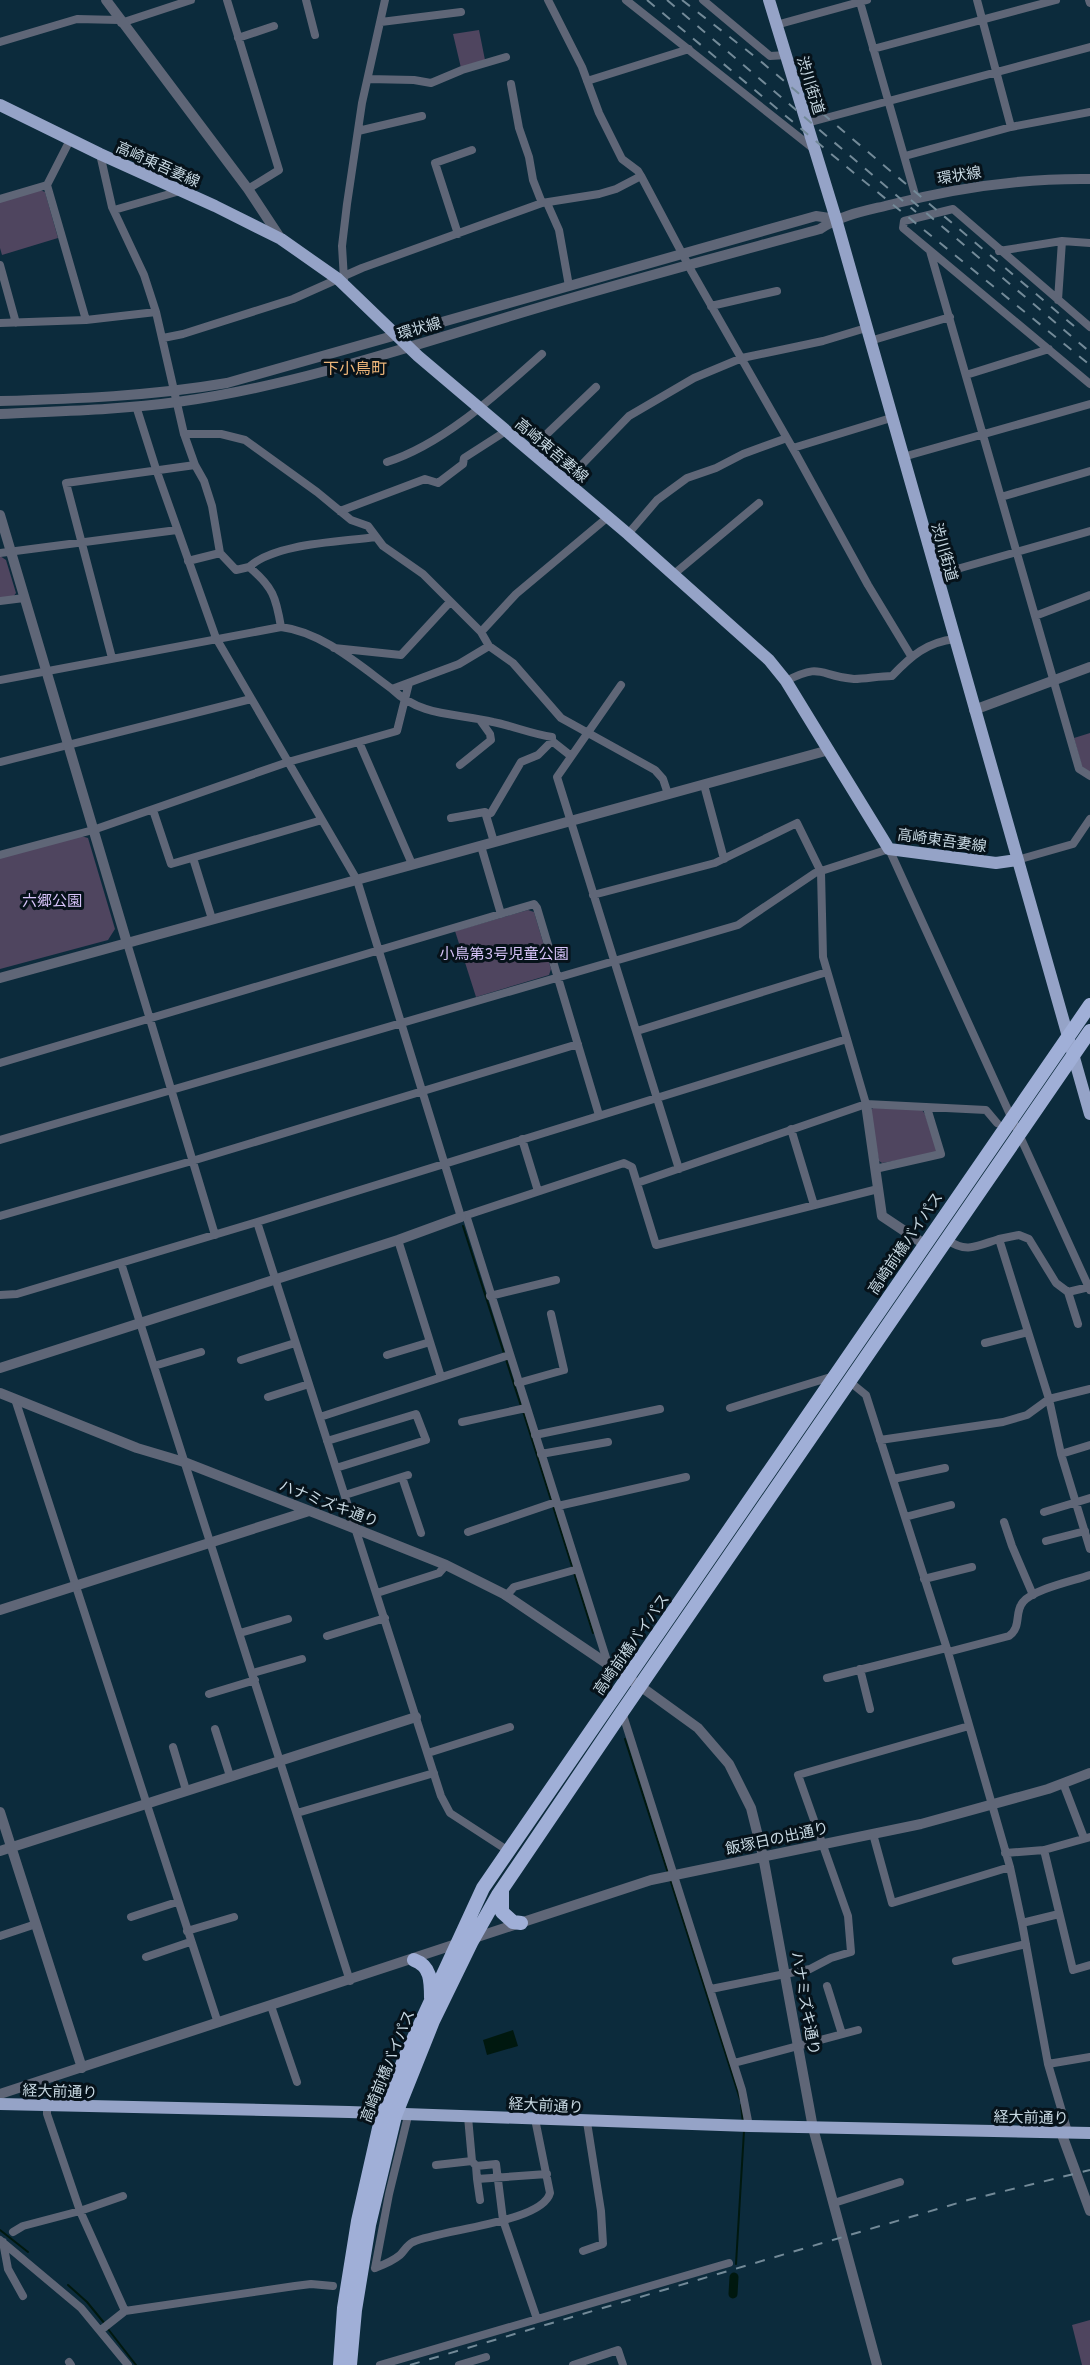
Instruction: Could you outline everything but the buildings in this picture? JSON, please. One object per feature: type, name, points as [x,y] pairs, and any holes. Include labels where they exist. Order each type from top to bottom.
[{"type":"highway","name":"高崎前橋バイパス","points":[[340,2365],[344,2308],[358,2221],[432,2000],[483,1888],[1090,1005]]},
{"type":"highway","name":"高崎前橋バイパス","points":[[350,2365],[355,2310],[369,2225],[395,2116],[433,2021],[472,1941],[502,1889],[622,1712],[1090,1031]]},
{"type":"highway","points":[[502,1889],[500,1902],[502,1912],[513,1922],[521,1923]]},
{"type":"highway","points":[[414,1960],[423,1965],[429,1973],[432,2000]]},
{"type":"main road","name":"渋川街道","points":[[769,0],[836,219],[1090,1114]]},
{"type":"main road","name":"高崎東吾妻線","points":[[0,105],[281,239],[342,279],[409,347],[628,534],[769,660],[786,681],[889,849],[996,863],[1017,860]]},
{"type":"main road","name":"経大前通り","points":[[4,2104],[310,2111],[587,2122],[1090,2133]]},
{"type":"street","points":[[106,0],[248,189],[281,239]]},
{"type":"street","points":[[0,42],[77,19],[120,21],[191,0]]},
{"type":"street","points":[[227,0],[279,170],[248,189]]},
{"type":"street","points":[[306,0],[315,35]]},
{"type":"street","points":[[342,279],[342,246],[358,131],[385,0]]},
{"type":"street","points":[[548,0],[622,159],[641,176],[711,306],[793,448],[868,585],[911,656]]},
{"type":"street","points":[[626,0],[815,150]]},
{"type":"street","points":[[703,0],[770,56],[787,55]]},
{"type":"street","points":[[977,0],[1011,127]]},
{"type":"street","points":[[873,49],[1056,0]]},
{"type":"street","points":[[776,25],[863,1],[873,49],[916,198]]},
{"type":"street","points":[[381,22],[461,12]]},
{"type":"street","points":[[238,38],[274,26]]},
{"type":"street","points":[[807,123],[1090,47]]},
{"type":"street","points":[[587,81],[689,49]]},
{"type":"street","points":[[368,79],[414,80],[431,83],[462,70],[506,57]]},
{"type":"street","points":[[511,84],[519,128],[529,157],[533,180],[559,230],[569,286]]},
{"type":"street","points":[[904,156],[1011,127],[1090,112]]},
{"type":"street","points":[[358,131],[422,116]]},
{"type":"street","points":[[70,140],[47,185],[86,320]]},
{"type":"street","points":[[458,234],[435,163],[472,150]]},
{"type":"street","points":[[100,154],[114,210],[144,275],[156,312],[184,434],[212,506],[220,553],[236,570],[249,567],[255,561],[278,550],[376,537]]},
{"type":"street","points":[[163,338],[183,334],[293,299],[342,279],[362,268],[544,203],[599,194],[641,176]]},
{"type":"street","name":"環状線","points":[[0,401],[123,396],[176,397],[289,380],[820,229],[836,219],[916,198],[993,184],[1090,179]]},
{"type":"street","points":[[0,199],[47,185]]},
{"type":"street","points":[[114,210],[181,191]]},
{"type":"street","points":[[1090,327],[999,251],[953,209],[904,221],[903,228],[1090,384]]},
{"type":"street","name":"環状線","points":[[0,414],[136,406],[176,397],[816,216],[836,219]]},
{"type":"street","points":[[999,251],[1062,241],[1090,243]]},
{"type":"street","points":[[1058,300],[1062,241]]},
{"type":"street","points":[[930,250],[1079,769],[1090,776]]},
{"type":"street","points":[[0,264],[16,322]]},
{"type":"street","points":[[711,306],[777,291]]},
{"type":"street","points":[[0,323],[86,320],[156,312]]},
{"type":"street","points":[[870,341],[950,317]]},
{"type":"street","points":[[565,482],[629,416],[694,378],[741,358],[824,341],[866,328]]},
{"type":"street","points":[[966,375],[1049,349]]},
{"type":"street","points":[[387,462],[409,455],[480,408],[542,354]]},
{"type":"street","points":[[529,451],[596,387]]},
{"type":"street","points":[[903,457],[1090,404]]},
{"type":"street","points":[[136,406],[156,470],[216,638],[357,880],[444,1162],[464,1216],[608,1664]]},
{"type":"street","points":[[793,448],[891,418]]},
{"type":"street","points":[[340,511],[425,479],[438,483],[463,464],[464,458],[506,430]]},
{"type":"street","points":[[184,434],[220,434],[245,440],[351,520],[368,526],[383,546],[423,574],[481,632],[489,646],[513,663],[561,718],[655,770],[663,779],[668,794]]},
{"type":"street","points":[[628,534],[657,500],[687,478],[787,438]]},
{"type":"street","points":[[112,658],[66,483],[195,465]]},
{"type":"street","points":[[1001,497],[1090,471]]},
{"type":"street","points":[[674,574],[759,503]]},
{"type":"street","points":[[0,515],[5,552],[24,598],[214,1235]]},
{"type":"street","points":[[481,632],[516,594],[608,518]]},
{"type":"street","points":[[5,552],[177,530]]},
{"type":"street","points":[[936,575],[1090,531]]},
{"type":"street","points":[[188,561],[220,553]]},
{"type":"street","points":[[249,567],[267,581],[277,599],[281,627]]},
{"type":"street","points":[[1035,616],[1090,595]]},
{"type":"street","points":[[0,601],[24,598]]},
{"type":"street","points":[[333,648],[401,655],[450,602]]},
{"type":"street","points":[[0,680],[216,638],[281,627],[292,628],[333,648],[392,689],[405,701],[426,710],[552,737],[552,741],[571,756]]},
{"type":"street","points":[[786,681],[805,671],[818,670],[854,679],[892,675],[911,656],[931,644],[954,639]]},
{"type":"street","points":[[392,689],[459,664],[489,646]]},
{"type":"street","points":[[975,710],[1090,667]]},
{"type":"street","points":[[0,855],[93,830],[288,762],[397,731],[409,683]]},
{"type":"street","points":[[621,685],[557,777],[679,1168]]},
{"type":"street","points":[[0,762],[251,699]]},
{"type":"street","points":[[460,765],[491,740],[490,734],[480,720]]},
{"type":"street","points":[[452,818],[491,813],[521,762],[538,755],[552,741]]},
{"type":"street","points":[[359,742],[412,864]]},
{"type":"street","points":[[0,978],[829,750]]},
{"type":"street","points":[[704,785],[724,859]]},
{"type":"street","points":[[153,810],[171,864],[322,820]]},
{"type":"street","points":[[486,814],[494,842]]},
{"type":"street","points":[[1017,860],[1073,844],[1090,819]]},
{"type":"street","points":[[593,895],[715,863],[797,823],[821,872],[823,957],[866,1104],[882,1216],[924,1244]]},
{"type":"street","points":[[481,846],[501,914]]},
{"type":"street","points":[[0,1140],[738,925],[815,873],[889,849],[1089,1286],[1068,1292]]},
{"type":"street","points":[[193,858],[212,919]]},
{"type":"street","points":[[0,1063],[534,904],[599,1115]]},
{"type":"street","points":[[637,1031],[827,972]]},
{"type":"street","points":[[0,1295],[17,1294],[214,1235],[847,1039]]},
{"type":"street","points":[[0,1216],[192,1161],[578,1044]]},
{"type":"street","points":[[637,1183],[866,1104],[986,1110],[997,1123]]},
{"type":"street","points":[[875,1169],[941,1154],[927,1108]]},
{"type":"street","points":[[791,1130],[814,1205]]},
{"type":"street","points":[[522,1139],[538,1191]]},
{"type":"street","points":[[3,1365],[398,1240],[624,1163],[631,1165],[656,1245],[878,1189]]},
{"type":"street","points":[[257,1222],[441,1796],[450,1813],[507,1850]]},
{"type":"street","points":[[948,1240],[958,1248],[965,1249],[1018,1234],[1029,1239],[1056,1283],[1068,1292],[1078,1324]]},
{"type":"street","points":[[999,1239],[1049,1399],[1061,1454],[1090,1549]]},
{"type":"street","points":[[398,1240],[441,1377]]},
{"type":"street","points":[[120,1263],[350,1981]]},
{"type":"street","points":[[490,1296],[556,1280]]},
{"type":"street","points":[[518,1383],[564,1370],[551,1314]]},
{"type":"street","points":[[985,1343],[1028,1332]]},
{"type":"street","points":[[387,1355],[430,1342]]},
{"type":"street","points":[[241,1360],[295,1343]]},
{"type":"street","points":[[154,1366],[201,1352]]},
{"type":"street","points":[[320,1417],[509,1355]]},
{"type":"street","points":[[730,1408],[834,1376]]},
{"type":"street","points":[[850,1382],[866,1395],[947,1650],[1010,1867],[1048,2064],[1065,2132],[1090,2211]]},
{"type":"street","points":[[268,1397],[309,1384]]},
{"type":"street","points":[[880,1440],[1003,1422],[1027,1415],[1049,1399],[1090,1389]]},
{"type":"street","name":"ハナミズキ通り","points":[[0,1393],[137,1448],[184,1462],[446,1566],[506,1596],[698,1728],[729,1764],[751,1808],[763,1856],[813,2128],[877,2365]]},
{"type":"street","points":[[15,1399],[218,2023]]},
{"type":"street","points":[[462,1422],[526,1407]]},
{"type":"street","points":[[535,1435],[660,1409]]},
{"type":"street","points":[[327,1441],[416,1414],[426,1440],[336,1468]]},
{"type":"street","points":[[541,1455],[608,1442]]},
{"type":"street","points":[[1061,1454],[1090,1445]]},
{"type":"street","points":[[893,1479],[945,1468]]},
{"type":"street","points":[[345,1495],[405,1476],[420,1533]]},
{"type":"street","points":[[468,1532],[557,1504],[686,1477]]},
{"type":"street","points":[[1044,1512],[1090,1498]]},
{"type":"street","points":[[905,1517],[951,1505]]},
{"type":"street","points":[[0,1610],[309,1511]]},
{"type":"street","points":[[1004,1522],[1033,1595]]},
{"type":"street","points":[[1046,1541],[1085,1531]]},
{"type":"street","points":[[377,1593],[439,1573],[446,1566]]},
{"type":"street","points":[[924,1579],[972,1567]]},
{"type":"street","points":[[506,1596],[514,1587],[578,1569]]},
{"type":"street","points":[[827,1678],[947,1650],[981,1645],[1013,1633],[1022,1604],[1033,1595],[1090,1575]]},
{"type":"street","points":[[327,1636],[385,1618]]},
{"type":"street","points":[[240,1633],[288,1619]]},
{"type":"street","points":[[209,1694],[302,1659]]},
{"type":"street","points":[[860,1670],[870,1709]]},
{"type":"street","points":[[622,1712],[734,2063],[749,2126]]},
{"type":"street","points":[[0,1851],[416,1717]]},
{"type":"street","points":[[711,1989],[810,1969],[831,1958],[851,1952],[848,1916],[798,1775],[969,1726]]},
{"type":"street","points":[[428,1753],[510,1727]]},
{"type":"street","points":[[215,1729],[230,1776]]},
{"type":"street","points":[[173,1747],[186,1790]]},
{"type":"street","points":[[297,1813],[434,1773]]},
{"type":"street","name":"飯塚日の出通り","points":[[0,2094],[674,1875],[873,1834],[991,1806],[1048,1789],[1090,1773]]},
{"type":"street","points":[[1005,1853],[1044,1850],[1087,1837],[1064,1782]]},
{"type":"street","points":[[0,1812],[82,2068]]},
{"type":"street","points":[[873,1834],[892,1903],[1010,1867]]},
{"type":"street","points":[[1044,1850],[1073,1970],[1090,1965]]},
{"type":"street","points":[[131,1917],[177,1902]]},
{"type":"street","points":[[1022,1923],[1059,1914]]},
{"type":"street","points":[[187,1931],[234,1917]]},
{"type":"street","points":[[0,1936],[36,1924]]},
{"type":"street","points":[[146,1957],[190,1942]]},
{"type":"street","points":[[956,1961],[1026,1944]]},
{"type":"street","points":[[826,1986],[842,2034]]},
{"type":"street","points":[[271,2006],[297,2082]]},
{"type":"street","points":[[734,2063],[858,2030]]},
{"type":"street","points":[[1048,2064],[1090,2057]]},
{"type":"street","points":[[4,2104],[10,2094],[25,2087]]},
{"type":"street","points":[[47,2106],[47,2114],[80,2211],[125,2311]]},
{"type":"street","points":[[395,2116],[389,2194],[375,2268],[398,2257],[411,2243],[503,2220],[542,2206],[548,2200],[550,2193],[535,2119]]},
{"type":"street","points":[[468,2117],[480,2200]]},
{"type":"street","points":[[583,2251],[603,2244],[601,2211],[587,2122]]},
{"type":"street","points":[[436,2164],[496,2164],[503,2220],[537,2319]]},
{"type":"street","points":[[477,2179],[546,2174]]},
{"type":"street","points":[[834,2203],[900,2182]]},
{"type":"street","points":[[13,2232],[123,2196]]},
{"type":"street","points":[[1,2241],[2,2258],[23,2296]]},
{"type":"street","points":[[1,2241],[104,2327],[128,2365]]},
{"type":"street","points":[[380,2365],[729,2263]]},
{"type":"street","points":[[104,2327],[125,2311],[311,2284],[333,2286]]},
{"type":"street","points":[[573,2365],[618,2350],[623,2365]]},
{"type":"street","points":[[459,2365],[486,2357]]},
{"type":"green space","points":[[479,30],[485,60],[461,68],[453,34]]},
{"type":"green space","points":[[40,190],[45,192],[58,238],[2,255],[0,202]]},
{"type":"green space","points":[[0,556],[6,560],[16,593],[13,597],[0,599]]},
{"type":"green space","points":[[1090,733],[1090,772],[1082,767],[1074,738]]},
{"type":"green space","name":"六郷公園","points":[[81,836],[88,838],[115,929],[108,940],[0,969],[0,858]]},
{"type":"green space","name":"小鳥第3号児童公園","points":[[528,910],[534,912],[551,969],[549,975],[476,997],[455,931]]},
{"type":"green space","points":[[875,1106],[922,1110],[937,1150],[934,1154],[882,1163],[879,1161],[870,1111]]},
{"type":"green space","points":[[1090,2320],[1090,2365],[1082,2365],[1072,2325]]},
{"type":"shaded area","points":[[513,2030],[518,2046],[487,2055],[483,2040]]},
{"type":"waterway","points":[[463,1226],[521,1406]]},
{"type":"waterway","points":[[523,1411],[551,1500]]},
{"type":"waterway","points":[[553,1506],[593,1633]]},
{"type":"waterway","points":[[625,1739],[668,1873]]},
{"type":"waterway","points":[[670,1879],[740,2099]]},
{"type":"waterway","points":[[741,2105],[743,2123]]},
{"type":"waterway","points":[[736,2264],[744,2131]]},
{"type":"waterway","points":[[0,2230],[28,2252]]},
{"type":"waterway","points":[[733,2294],[734,2277]]},
{"type":"waterway","points":[[68,2285],[87,2302],[105,2324]]},
{"type":"waterway","points":[[108,2329],[136,2365]]},
{"type":"railway","points":[[647,0],[854,173],[1090,365]]},
{"type":"railway","points":[[667,0],[916,212]]},
{"type":"railway","points":[[682,0],[758,59],[1081,332]]},
{"type":"railway","points":[[911,200],[1090,352]]},
{"type":"railway","points":[[410,2365],[968,2200],[1090,2170]]},
{"type":"district","name":"下小鳥町","points":[[355,368]]}]
